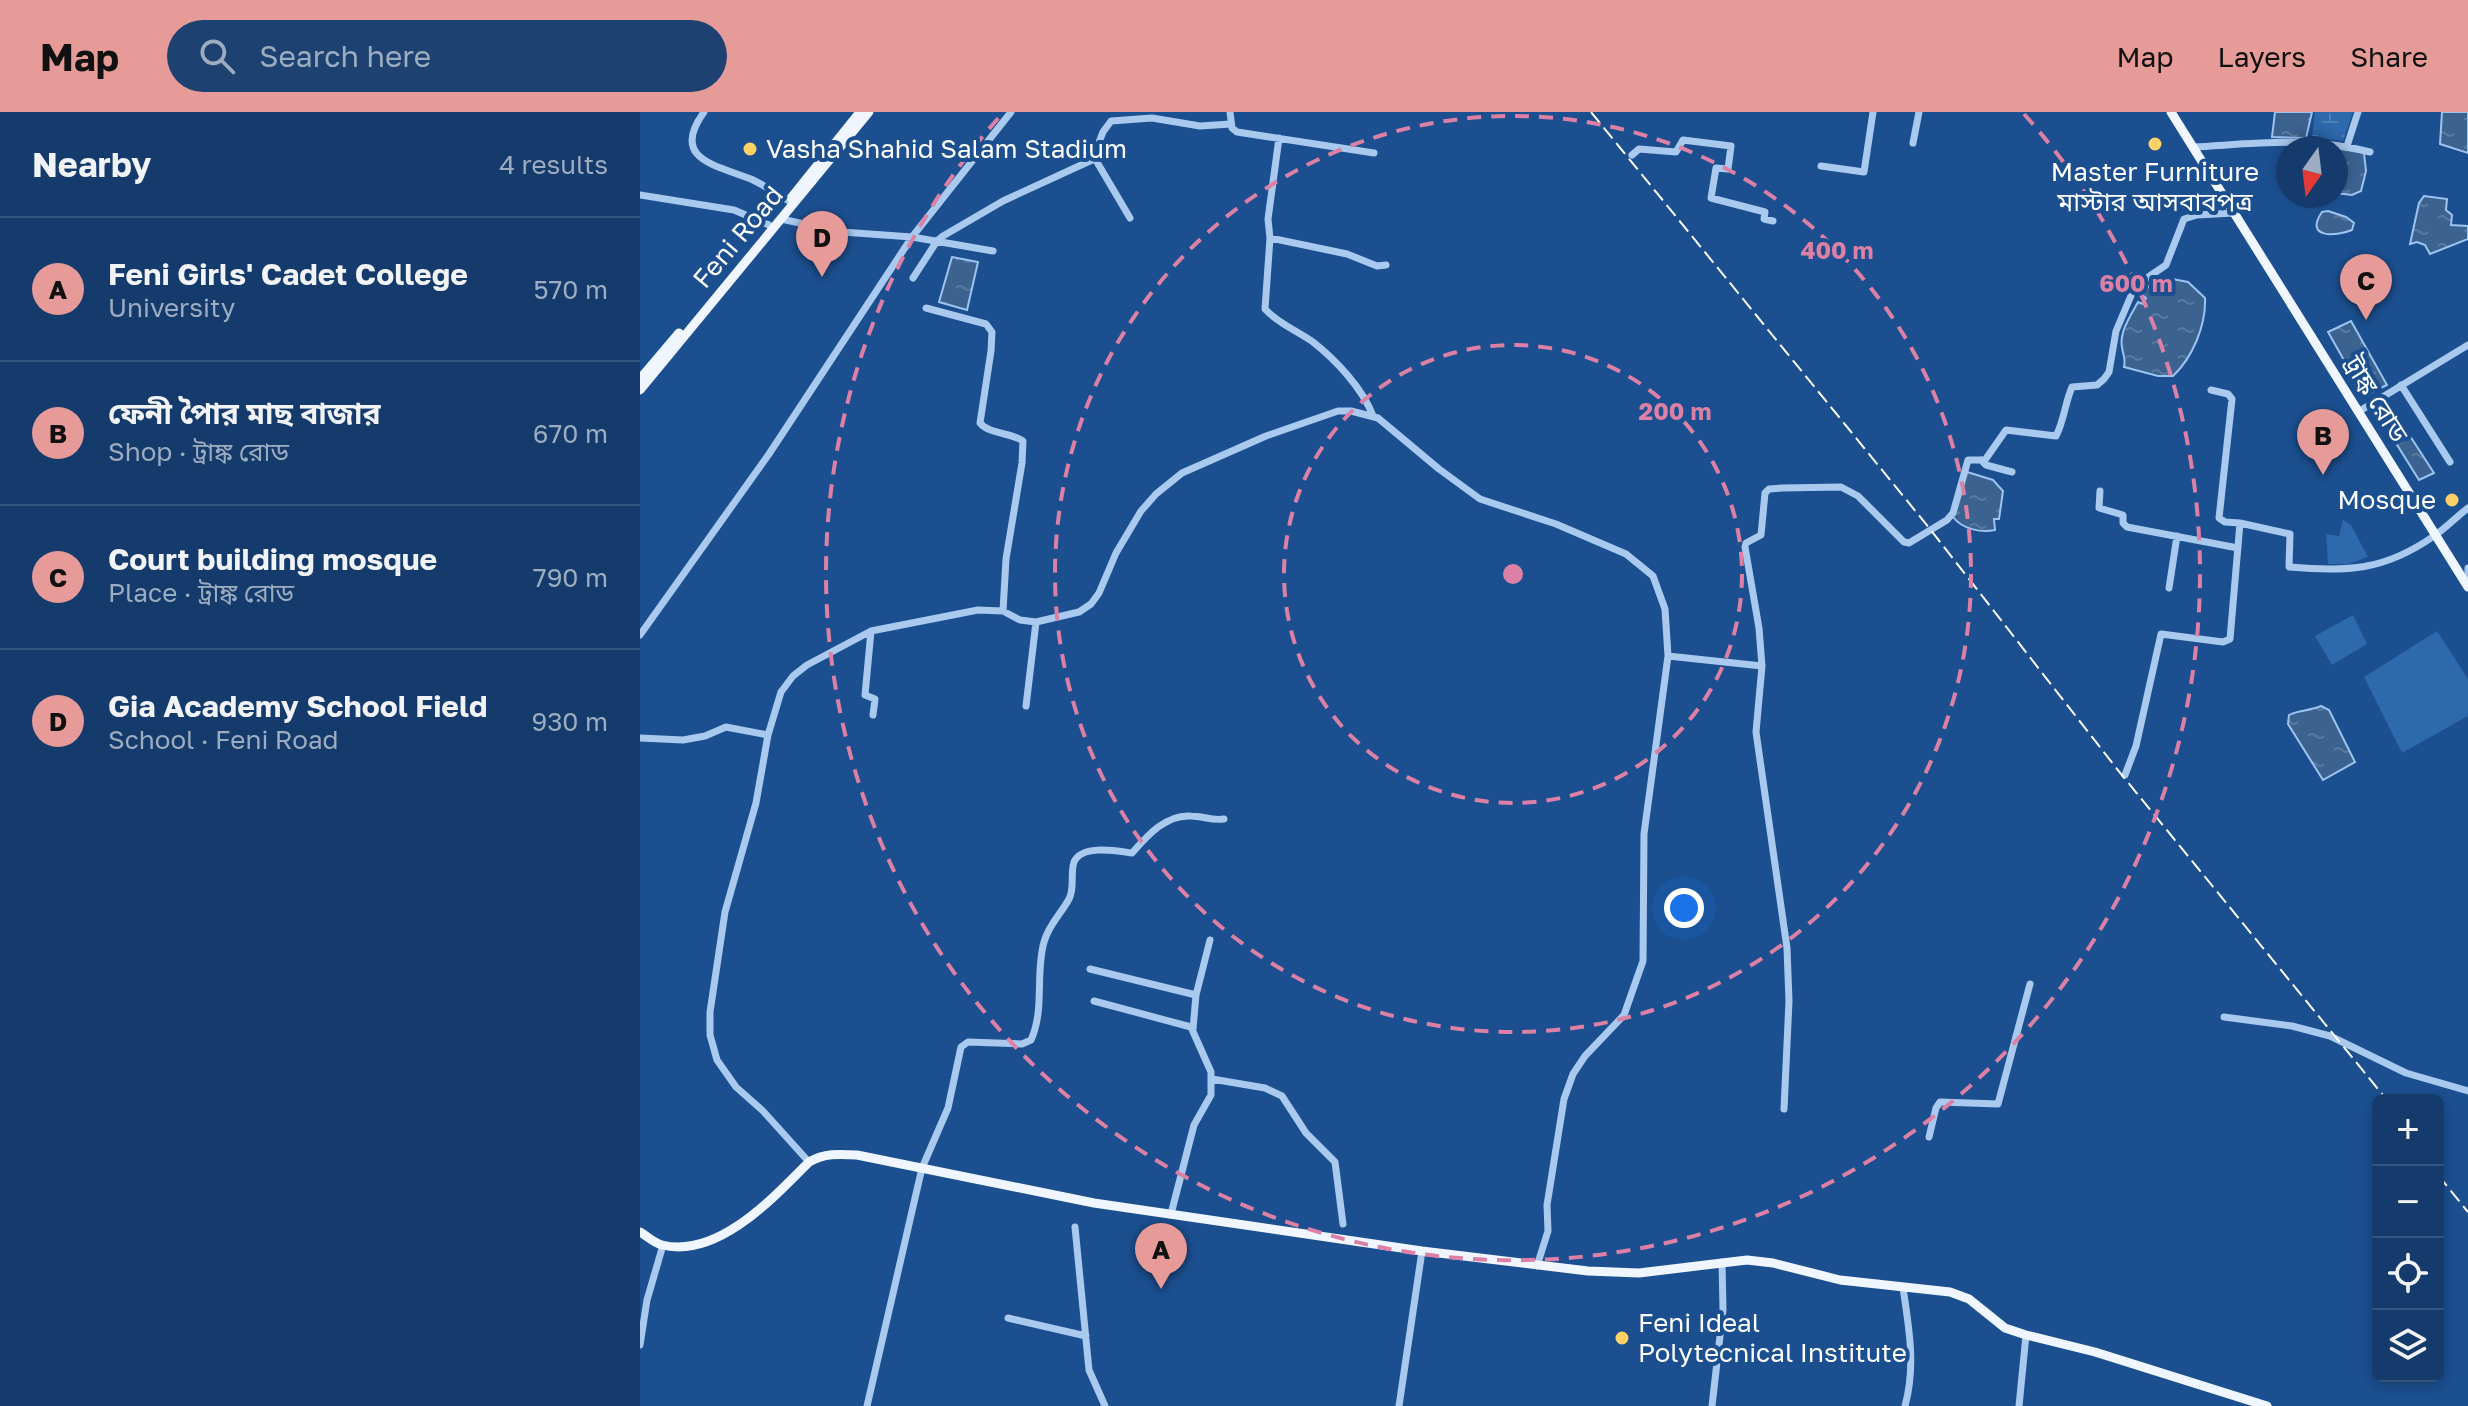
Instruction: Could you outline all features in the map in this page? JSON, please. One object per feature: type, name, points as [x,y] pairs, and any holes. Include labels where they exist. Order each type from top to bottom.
[{"type":"main road","points":[[640,379],[860,112]]},
{"type":"main road","name":"Feni Road","points":[[640,390],[869,112]]},
{"type":"main road","name":"ট্রাঙ্ক রোড","points":[[2171,112],[2468,587]]},
{"type":"main road","points":[[640,1232],[663,1245],[689,1245],[733,1229],[760,1212],[809,1162],[831,1153],[857,1155],[1094,1203],[1537,1266],[1639,1273],[1722,1262],[1773,1263],[1840,1280],[1960,1295],[2005,1328],[2095,1352],[2267,1406]]},
{"type":"street","points":[[704,112],[692,128],[695,152],[703,159],[756,181],[789,201]]},
{"type":"street","points":[[640,635],[769,454],[912,237],[1011,112]]},
{"type":"street","points":[[1230,112],[1231,124],[1237,132],[1374,153]]},
{"type":"street","points":[[1821,166],[1864,172],[1873,112]]},
{"type":"street","points":[[1913,143],[1919,112]]},
{"type":"street","points":[[2348,143],[2358,112]]},
{"type":"street","points":[[913,278],[937,241],[1003,201],[1082,166],[1094,157],[1103,132],[1111,121],[1152,118],[1200,126],[1231,124]]},
{"type":"street","points":[[1279,138],[1268,219],[1270,238],[1266,312],[1314,343],[1338,366],[1368,401],[1373,416]]},
{"type":"street","points":[[1632,155],[1639,149],[1676,152],[1683,140],[1731,146],[1728,169],[1716,168],[1711,198],[1765,212],[1764,219],[1773,221]]},
{"type":"street","points":[[2193,147],[2276,142]]},
{"type":"street","points":[[2348,146],[2370,152]]},
{"type":"street","points":[[1094,157],[1130,218]]},
{"type":"street","points":[[640,195],[734,210],[769,225]]},
{"type":"street","points":[[1784,1109],[1789,1001],[1787,948],[1756,732],[1762,666],[1759,628],[1745,547],[1746,543],[1761,535],[1765,493],[1769,489],[1841,487],[1858,496],[1899,538],[1909,543],[1947,520],[1953,513],[1968,460],[1981,460],[1992,453],[2006,430],[2056,436],[2072,387],[2100,383],[2109,372],[2112,344],[2123,311],[2141,282],[2166,265],[2184,219],[2197,215],[2234,213]]},
{"type":"street","points":[[781,219],[842,232],[912,237],[993,251]]},
{"type":"street","points":[[1270,238],[1347,254],[1377,266],[1386,265]]},
{"type":"street","points":[[926,308],[955,314],[990,327],[991,351],[980,423],[985,429],[1023,441],[1006,559],[1003,611]]},
{"type":"street","points":[[2358,412],[2468,345]]},
{"type":"street","points":[[2401,385],[2450,462]]},
{"type":"street","points":[[2211,390],[2228,394],[2232,399],[2219,518],[2225,522],[2290,534],[2288,565],[2292,567],[2362,568],[2408,552],[2468,508]]},
{"type":"street","points":[[809,1162],[763,1111],[736,1087],[717,1060],[710,1035],[710,1012],[725,912],[756,803],[775,704],[793,676],[824,654],[871,631],[978,610],[1003,611],[1020,620],[1036,622],[1079,612],[1091,604],[1099,593],[1116,553],[1141,511],[1182,473],[1266,436],[1338,411],[1351,411],[1373,416],[1480,499],[1556,524],[1626,554],[1653,576],[1665,609],[1668,656],[1644,834],[1643,961],[1624,1015],[1585,1056],[1573,1074],[1564,1099],[1547,1205],[1548,1231],[1537,1266]]},
{"type":"street","points":[[1981,460],[1993,468],[2012,472]]},
{"type":"street","points":[[2100,491],[2099,508],[2123,515],[2123,523],[2127,527],[2238,548]]},
{"type":"street","points":[[2125,775],[2136,746],[2161,634],[2223,642],[2230,639],[2240,523]]},
{"type":"street","points":[[2169,588],[2177,536]]},
{"type":"street","points":[[2468,568],[2468,579]]},
{"type":"street","points":[[1026,706],[1036,622]]},
{"type":"street","points":[[871,631],[865,695],[875,699],[873,715]]},
{"type":"street","points":[[1668,656],[1762,666]]},
{"type":"street","points":[[640,738],[683,740],[705,736],[726,727],[768,735]]},
{"type":"street","points":[[867,1406],[922,1168],[948,1108],[961,1047],[968,1042],[1022,1044],[1031,1040],[1039,1003],[1044,942],[1051,924],[1071,896],[1074,861],[1087,851],[1132,853],[1140,842],[1172,819],[1187,815],[1224,819]]},
{"type":"street","points":[[1171,1214],[1194,1125],[1211,1095],[1212,1079],[1207,1059],[1193,1029],[1196,995],[1210,940]]},
{"type":"street","points":[[1090,969],[1196,995]]},
{"type":"street","points":[[1929,1137],[1940,1102],[1998,1104],[2030,984]]},
{"type":"street","points":[[1094,1001],[1180,1022],[1193,1029]]},
{"type":"street","points":[[2224,1017],[2292,1026],[2327,1035],[2406,1073],[2468,1091]]},
{"type":"street","points":[[1212,1079],[1265,1088],[1282,1096],[1306,1133],[1335,1162],[1343,1224]]},
{"type":"street","points":[[1075,1227],[1089,1370],[1105,1406]]},
{"type":"street","points":[[640,1345],[647,1300],[663,1245]]},
{"type":"street","points":[[1399,1406],[1422,1251]]},
{"type":"street","points":[[1712,1406],[1723,1310],[1722,1262]]},
{"type":"street","points":[[1903,1288],[1911,1360],[1905,1406]]},
{"type":"street","points":[[1008,1318],[1086,1336]]},
{"type":"street","points":[[2019,1406],[2026,1335]]},
{"type":"green space","points":[[2315,112],[2353,112],[2345,136],[2312,136]]},
{"type":"green space","points":[[2343,520],[2351,525],[2368,557],[2348,564],[2328,564],[2326,534],[2339,536]]},
{"type":"green space","points":[[2353,615],[2367,644],[2332,665],[2315,636]]},
{"type":"green space","points":[[2437,631],[2468,679],[2468,716],[2402,753],[2364,677]]},
{"type":"water","points":[[2275,112],[2312,112],[2306,136],[2272,137]]},
{"type":"water","points":[[2442,112],[2468,112],[2468,153],[2440,144]]},
{"type":"water","points":[[2348,150],[2364,153],[2366,171],[2361,191],[2348,194]]},
{"type":"water","points":[[2424,196],[2447,199],[2446,210],[2452,215],[2451,225],[2468,226],[2468,239],[2430,254],[2425,245],[2417,242],[2410,244],[2419,203]]},
{"type":"water","points":[[2328,211],[2354,223],[2352,230],[2338,234],[2319,231],[2317,221],[2322,212]]},
{"type":"water","points":[[952,257],[978,262],[967,310],[939,302]]},
{"type":"water","points":[[2167,278],[2188,282],[2205,298],[2201,330],[2192,350],[2173,376],[2158,376],[2124,367],[2122,335],[2126,324],[2138,302],[2143,304],[2146,298],[2142,295],[2152,282]]},
{"type":"water","points":[[2351,321],[2387,385],[2370,393],[2358,385],[2328,332]]},
{"type":"water","points":[[2392,408],[2434,473],[2419,480],[2379,416]]},
{"type":"water","points":[[1967,472],[1993,480],[2003,491],[1999,519],[1994,519],[1995,530],[1972,529],[1961,525],[1953,517]]},
{"type":"water","points":[[2321,706],[2329,710],[2355,762],[2323,780],[2288,724],[2289,715]]},
{"type":"railway","points":[[1591,112],[1930,529],[2117,769],[2382,1094]]},
{"type":"railway","points":[[2444,1182],[2468,1212]]},
{"type":"place","name":"Master Furniture মাস্টার আসবাবপত্র","points":[[2155,144]]},
{"type":"place","name":"Vasha Shahid Salam Stadium","points":[[750,149]]},
{"type":"place","name":"Gia Academy School Field","points":[[822,277]]},
{"type":"place","name":"Court building mosque","points":[[2366,320]]},
{"type":"place","name":"ফেনী পৈার মাছ বাজার","points":[[2323,475]]},
{"type":"place","name":"Mosque","points":[[2452,500]]},
{"type":"place","name":"Feni Girls' Cadet College","points":[[1161,1289]]},
{"type":"place","name":"Feni Ideal Polytecnical Institute","points":[[1622,1338]]}]
